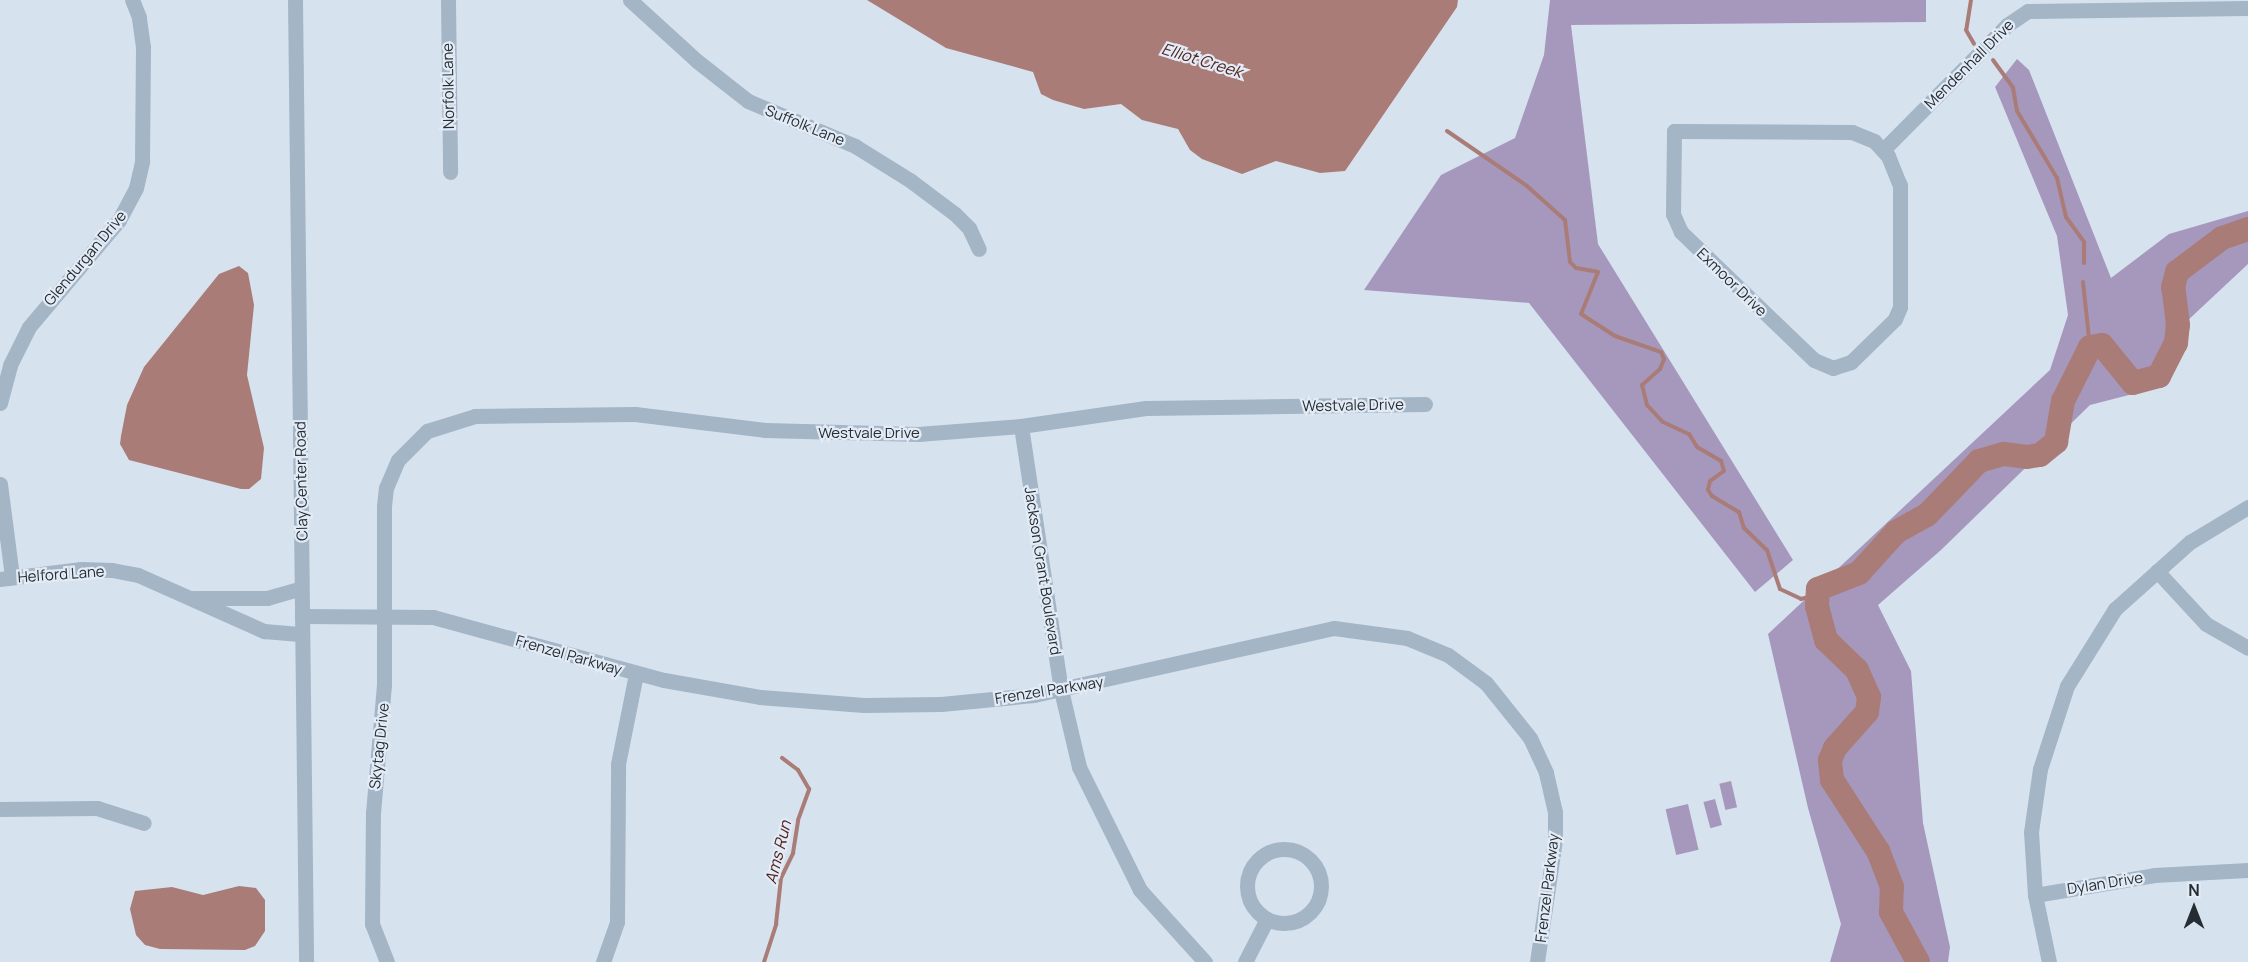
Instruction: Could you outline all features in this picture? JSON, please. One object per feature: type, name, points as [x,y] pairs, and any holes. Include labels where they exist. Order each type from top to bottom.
[{"type":"street","name":"Glendurgan Drive","points":[[0,403],[10,365],[29,327],[119,220],[136,188],[142,160],[143,47],[139,17],[132,0]]},
{"type":"street","name":"Clay Center Road","points":[[295,0],[306,962]]},
{"type":"street","name":"Norfolk Lane","points":[[448,0],[450,172]]},
{"type":"street","name":"Suffolk Lane","points":[[630,0],[697,61],[748,101],[855,146],[911,181],[955,214],[969,228],[979,249]]},
{"type":"street","name":"Mendenhall Drive","points":[[1883,150],[2007,25],[2028,11],[2248,8]]},
{"type":"street","name":"Exmoor Drive","points":[[1674,131],[1846,131],[1863,135],[1883,150],[1896,167],[1900,185],[1899,310],[1851,362],[1837,368],[1825,366],[1809,357],[1678,228],[1673,214],[1674,131]]},
{"type":"street","name":"Westvale Drive","points":[[384,528],[386,488],[404,451],[427,431],[464,418],[635,414],[765,430],[874,435],[1021,426],[1146,408],[1425,404]]},
{"type":"street","name":"Jackson Grant Boulevard","points":[[1021,426],[1061,690],[1079,767],[1118,851],[1140,891],[1205,962]]},
{"type":"street","points":[[0,484],[6,578]]},
{"type":"street","points":[[2049,962],[2035,894],[2034,808],[2055,715],[2067,686],[2109,618],[2196,537],[2248,507]]},
{"type":"street","name":"Skytag Drive","points":[[384,528],[383,705],[373,813],[372,901],[374,933],[387,962]]},
{"type":"street","name":"Helford Lane","points":[[6,578],[112,570],[138,575],[264,631],[302,634]]},
{"type":"street","points":[[2157,571],[2206,624],[2248,648]]},
{"type":"street","name":"Helford Lane","points":[[188,598],[267,598],[301,588]]},
{"type":"street","name":"Frenzel Parkway","points":[[302,616],[446,619],[636,674],[726,692],[854,705],[971,702],[1061,690],[1334,628],[1391,634],[1448,655],[1486,683],[1514,714],[1530,738],[1551,789],[1555,840],[1537,962]]},
{"type":"street","points":[[603,962],[617,922],[618,764],[636,674]]},
{"type":"street","points":[[0,809],[97,808],[144,824]]},
{"type":"street","points":[[1275,850],[1300,853],[1317,870],[1320,892],[1316,903],[1300,919],[1278,922],[1267,919],[1250,900],[1247,881],[1254,864],[1275,850]]},
{"type":"street","name":"Dylan Drive","points":[[2035,894],[2154,875],[2248,870]]},
{"type":"street","points":[[1245,962],[1267,919]]},
{"type":"shaded area","points":[[1550,0],[1926,0],[1926,22],[1571,25],[1598,244],[1793,560],[1755,592],[1529,303],[1364,290],[1441,175],[1515,138],[1544,55]]},
{"type":"shaded area","points":[[2017,59],[2029,70],[2111,278],[2169,234],[2248,211],[2248,264],[2186,322],[2164,386],[2090,405],[1941,550],[1878,605],[1911,671],[1923,823],[1950,947],[1948,962],[1830,962],[1841,924],[1808,808],[1768,634],[2050,370],[2068,315],[2057,236],[1995,87]]},
{"type":"shaded area","points":[[1731,781],[1737,807],[1725,810],[1719,784]]},
{"type":"shaded area","points":[[1715,799],[1722,825],[1710,828],[1703,802]]},
{"type":"shaded area","points":[[1688,804],[1699,850],[1676,855],[1666,809]]},
{"type":"water","name":"Elliot Creek","points":[[867,0],[1458,0],[1457,7],[1345,171],[1320,173],[1276,161],[1242,174],[1202,159],[1190,150],[1178,129],[1142,120],[1121,104],[1084,109],[1053,100],[1041,94],[1033,72],[946,48]]},
{"type":"water","points":[[239,266],[248,273],[254,305],[247,375],[264,448],[261,479],[249,489],[241,489],[129,460],[120,444],[127,405],[144,367],[219,274]]},
{"type":"water","points":[[239,886],[256,888],[265,900],[265,931],[255,946],[245,950],[160,949],[145,945],[136,935],[130,909],[135,891],[172,887],[203,895]]},
{"type":"waterway","points":[[1971,0],[1966,30],[1974,44]]},
{"type":"waterway","points":[[1993,60],[2013,88],[2017,111],[2057,178],[2066,217],[2084,242],[2084,263]]},
{"type":"waterway","points":[[1447,131],[1527,186],[1565,220],[1570,262],[1576,268],[1598,272],[1581,314],[1615,336],[1661,352],[1664,359],[1660,369],[1642,385],[1647,405],[1663,422],[1689,434],[1697,447],[1721,461],[1724,471],[1710,481],[1708,490],[1712,496],[1739,512],[1744,528],[1767,550],[1780,589],[1801,599],[1816,595]]},
{"type":"waterway","points":[[1918,962],[1891,912],[1892,887],[1878,851],[1832,780],[1830,760],[1835,748],[1867,712],[1869,697],[1857,670],[1826,640],[1817,606],[1818,589],[1859,573],[1896,532],[1927,515],[1979,461],[2004,454],[2027,457],[2040,455],[2056,442],[2063,401],[2090,347],[2102,345],[2133,383],[2159,376],[2176,343],[2178,325],[2173,287],[2177,272],[2222,238],[2248,229]]},
{"type":"waterway","points":[[2083,282],[2090,347]]},
{"type":"waterway","name":"Ams Run","points":[[764,962],[776,924],[781,878],[793,853],[798,820],[809,789],[798,770],[782,758]]}]
